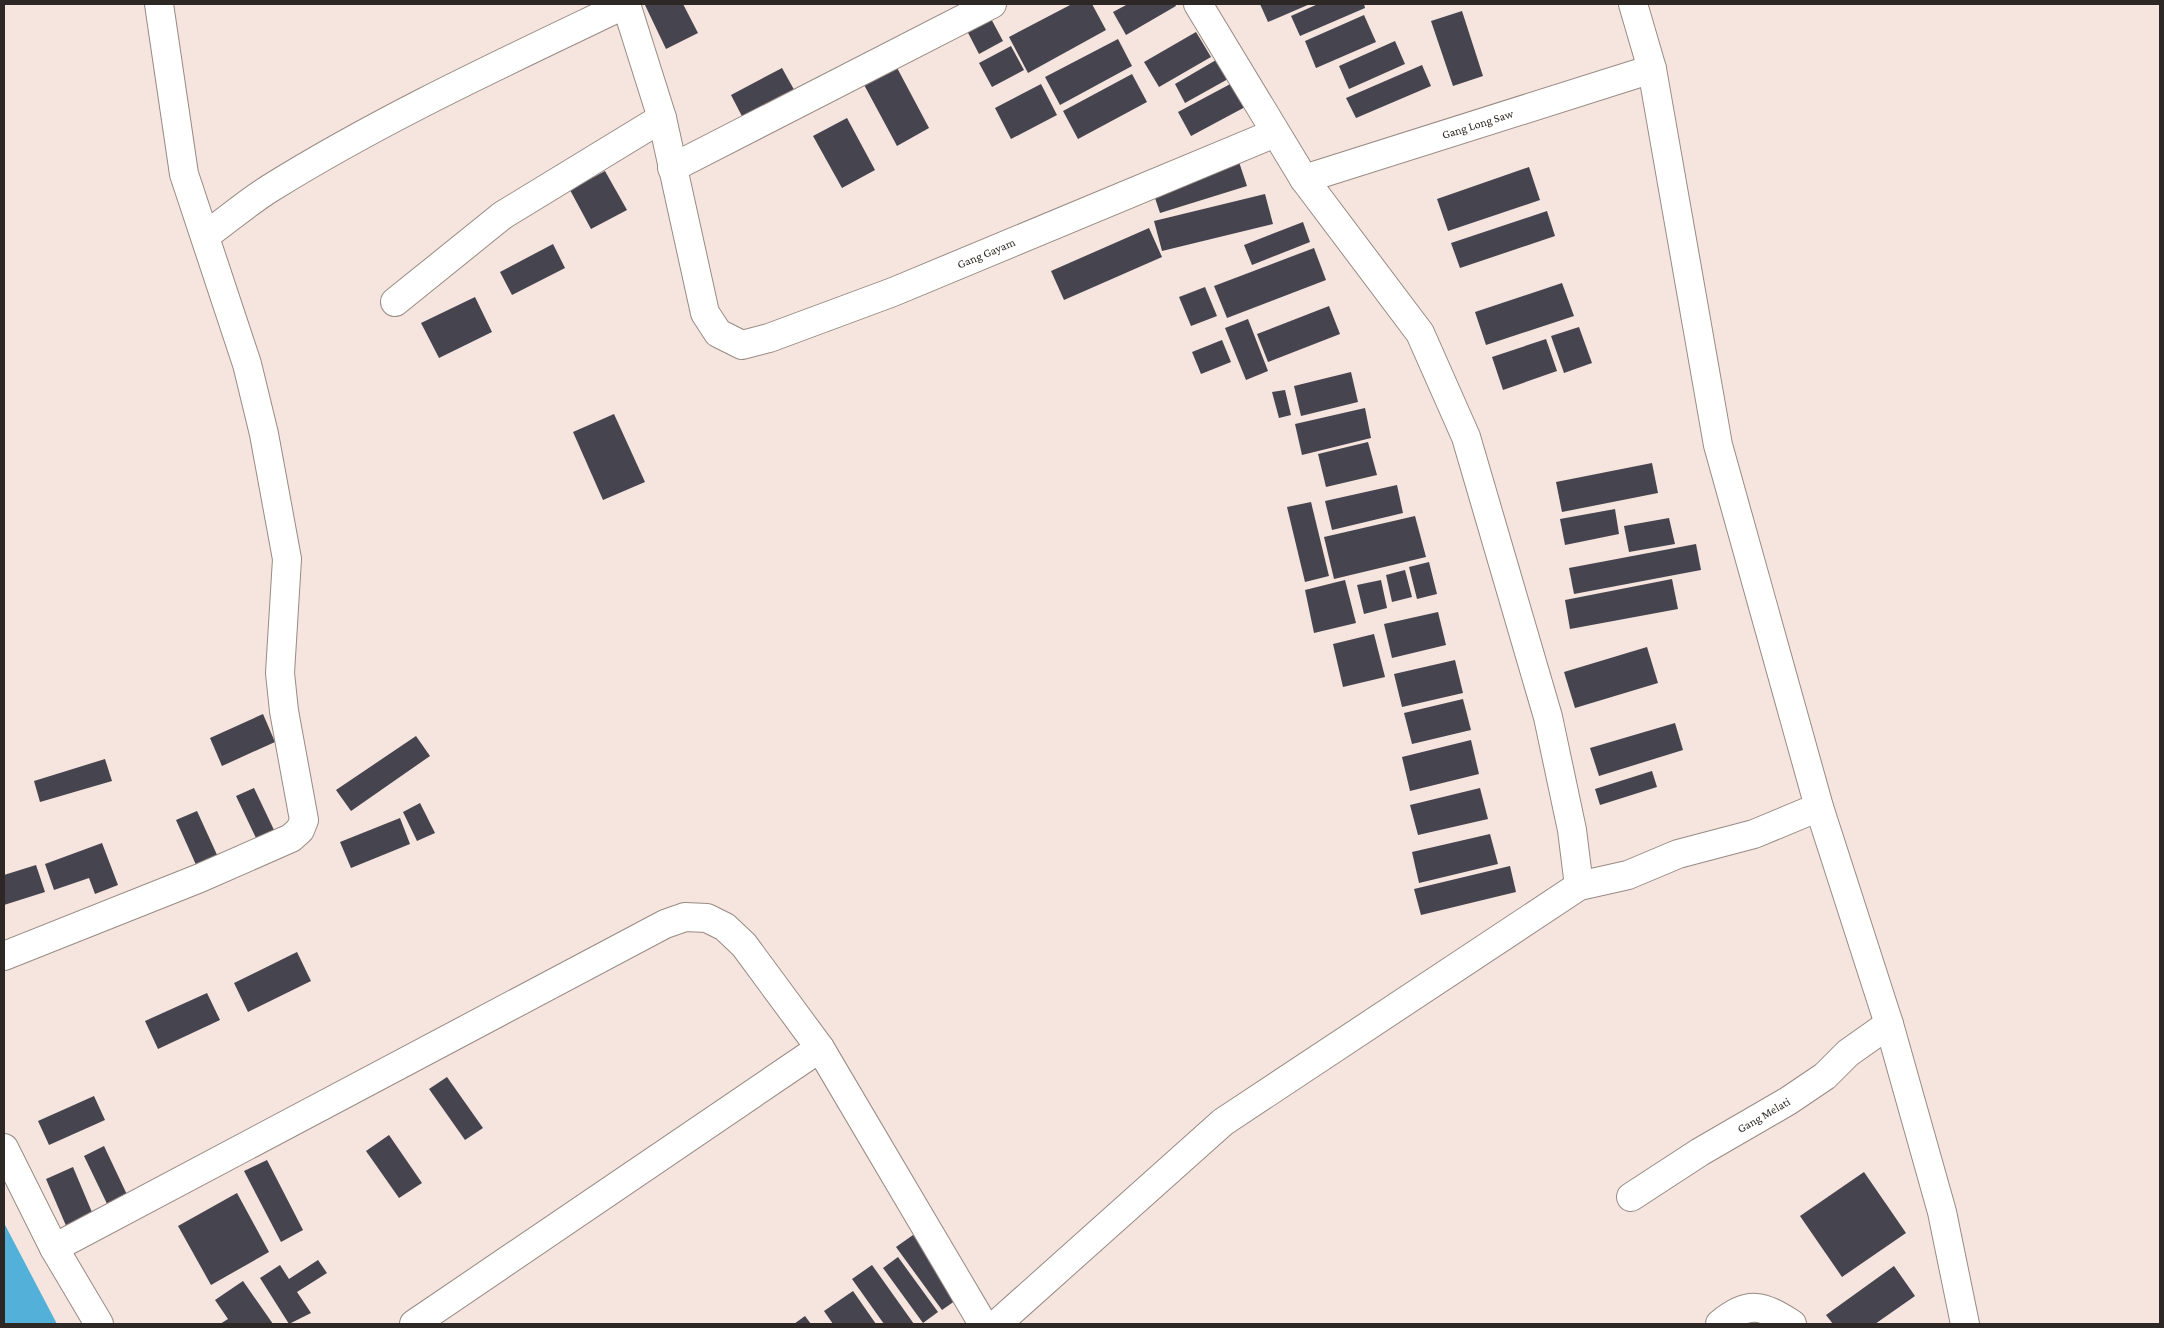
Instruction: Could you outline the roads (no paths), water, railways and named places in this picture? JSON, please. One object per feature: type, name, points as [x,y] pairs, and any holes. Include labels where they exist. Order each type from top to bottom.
[{"type":"street","points":[[4,956],[200,878],[291,838],[300,830],[304,820],[284,711],[280,673],[287,559],[264,434],[247,364],[184,174],[159,4]]},
{"type":"street","points":[[205,236],[268,190],[328,155],[447,90],[626,4],[662,118],[672,168],[992,4]]},
{"type":"street","points":[[1198,4],[1304,179],[1420,333],[1466,437],[1548,717],[1572,830],[1578,886]]},
{"type":"street","points":[[1633,4],[1652,69],[1718,445],[1819,807],[1890,1024],[1942,1212],[1965,1324]]},
{"type":"street","name":"Gang Long Saw","points":[[1304,179],[1652,69]]},
{"type":"street","points":[[395,302],[503,215],[662,118]]},
{"type":"street","name":"Gang Gayam","points":[[672,168],[705,313],[718,333],[742,345],[769,338],[893,292],[1276,133]]},
{"type":"street","points":[[997,1324],[1223,1122],[1578,886],[1628,875],[1678,854],[1754,834],[1819,807]]},
{"type":"street","points":[[54,1248],[665,924],[685,917],[707,918],[725,927],[744,946],[820,1048],[983,1324]]},
{"type":"street","name":"Gang Melati","points":[[1631,1197],[1700,1152],[1788,1101],[1824,1076],[1854,1048],[1890,1024]]},
{"type":"street","points":[[415,1324],[820,1048]]},
{"type":"street","points":[[4,1148],[54,1248],[99,1324]]},
{"type":"street","points":[[1720,1324],[1743,1308],[1758,1307],[1773,1312],[1792,1324]]},
{"type":"water","points":[[4,1223],[57,1324],[4,1324]]}]
